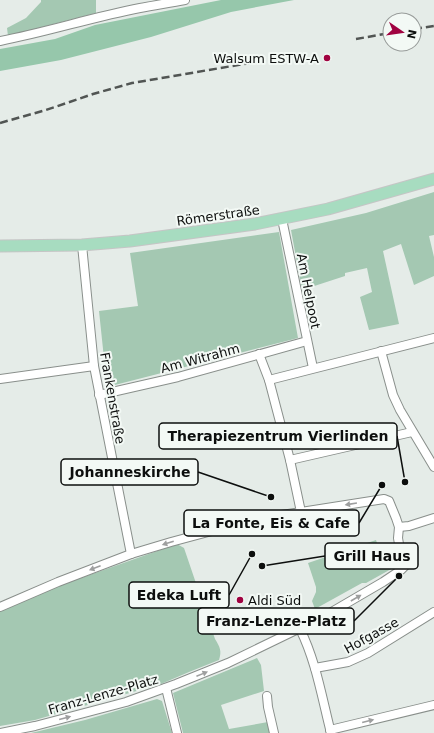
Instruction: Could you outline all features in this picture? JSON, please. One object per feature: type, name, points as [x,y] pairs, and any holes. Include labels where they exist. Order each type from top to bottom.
[{"type":"main road","name":"Römerstraße","points":[[0,246],[82,245],[152,238],[255,224],[342,206],[434,179]]},
{"type":"street","points":[[0,41],[32,35],[83,21],[140,8],[185,0]]},
{"type":"street","name":"Am Helpoot","points":[[282,219],[313,368]]},
{"type":"street","name":"Frankenstraße","points":[[82,245],[94,366],[131,554]]},
{"type":"street","points":[[269,380],[434,338]]},
{"type":"street","name":"Am Witrahm","points":[[99,395],[178,377],[307,341]]},
{"type":"street","points":[[381,351],[393,395],[412,432],[434,467]]},
{"type":"street","points":[[259,354],[269,380],[290,460],[301,512]]},
{"type":"street","points":[[0,379],[94,366]]},
{"type":"street","points":[[290,460],[412,432]]},
{"type":"street","name":"Franz-Lenze-Platz","points":[[0,608],[58,582],[131,554],[172,542],[256,519],[371,500],[387,499],[393,508],[398,527],[398,538],[405,564],[403,568],[367,592],[323,617],[228,663],[166,688],[126,702],[35,726],[0,732]]},
{"type":"street","points":[[398,527],[409,526],[434,518]]},
{"type":"street","name":"Hofgasse","points":[[315,668],[348,662],[368,653],[434,612]]},
{"type":"street","points":[[300,629],[315,668],[330,732],[434,705]]},
{"type":"street","points":[[166,688],[177,733]]},
{"type":"street","points":[[267,696],[274,733]]},
{"type":"green space","points":[[41,0],[96,0],[96,13],[8,36],[7,28],[26,18],[41,2]]},
{"type":"green space","points":[[221,0],[294,0],[231,12],[151,37],[61,60],[0,71],[0,49],[55,39],[95,25]]},
{"type":"green space","points":[[434,192],[434,235],[429,236],[434,257],[434,276],[414,285],[401,244],[383,251],[399,324],[369,330],[360,297],[372,292],[367,268],[345,273],[345,276],[302,290],[291,230],[366,213]]},
{"type":"green space","points":[[279,232],[298,338],[107,387],[99,311],[138,306],[130,253]]},
{"type":"green space","points":[[376,540],[378,546],[387,543],[395,564],[393,568],[315,609],[312,601],[316,592],[316,587],[308,563]]},
{"type":"green space","points":[[177,544],[184,548],[215,639],[220,649],[219,660],[161,684],[35,720],[0,726],[0,610],[33,595]]},
{"type":"green space","points":[[257,658],[261,665],[264,691],[221,705],[229,729],[268,722],[271,733],[183,733],[173,693]]},
{"type":"green space","points":[[157,699],[162,701],[172,733],[31,733],[85,720]]},
{"type":"railway","points":[[422,28],[434,26]]},
{"type":"railway","points":[[356,39],[382,34]]},
{"type":"railway","points":[[0,123],[132,83],[256,62]]},
{"type":"place","name":"Walsum ESTW-A","points":[[327,58]]},
{"type":"place","name":"Therapiezentrum Vierlinden","points":[[405,482]]},
{"type":"place","name":"La Fonte, Eis & Cafe","points":[[382,485]]},
{"type":"place","name":"Johanneskirche","points":[[271,497]]},
{"type":"place","name":"Edeka Luft","points":[[252,554]]},
{"type":"place","name":"Grill Haus","points":[[262,566]]},
{"type":"place","name":"Franz-Lenze-Platz","points":[[399,576]]},
{"type":"place","name":"Aldi Süd","points":[[240,600]]}]
